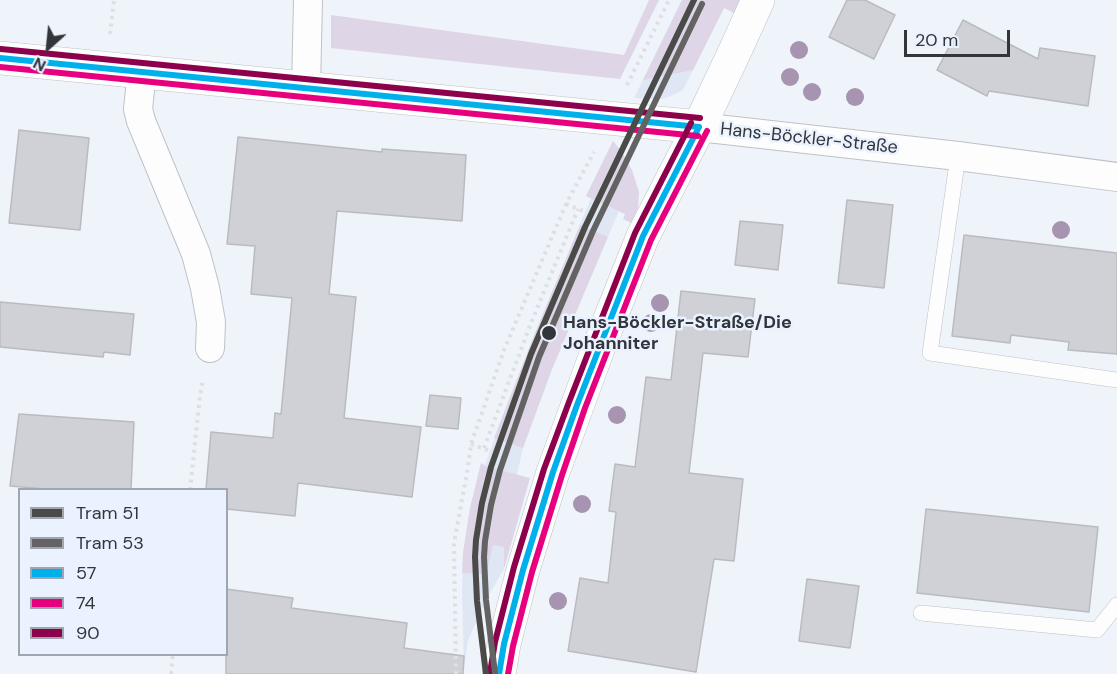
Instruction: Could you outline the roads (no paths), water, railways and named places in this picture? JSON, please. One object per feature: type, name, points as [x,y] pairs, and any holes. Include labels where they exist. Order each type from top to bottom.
[{"type":"street","points":[[306,88],[308,0]]},
{"type":"street","points":[[499,674],[504,644],[523,570],[576,405],[643,236],[699,127],[758,0]]},
{"type":"street","name":"Hans-Böckler-Straße","points":[[0,58],[699,127],[958,156],[1117,177]]},
{"type":"street","points":[[142,71],[138,109],[196,254],[211,322],[210,348]]},
{"type":"lane","points":[[958,156],[930,353],[1117,380]]},
{"type":"lane","points":[[921,613],[1097,630],[1117,605]]},
{"type":"tram line","name":"51","points":[[486,674],[477,601],[475,557],[482,503],[491,467],[531,354],[585,227],[694,0]]},
{"type":"tram line","name":"53","points":[[495,673],[486,600],[484,557],[491,505],[500,470],[539,357],[593,231],[702,4]]},
{"type":"place","name":"Hans-Böckler-Straße/Die Johanniter","points":[[549,333]]}]
